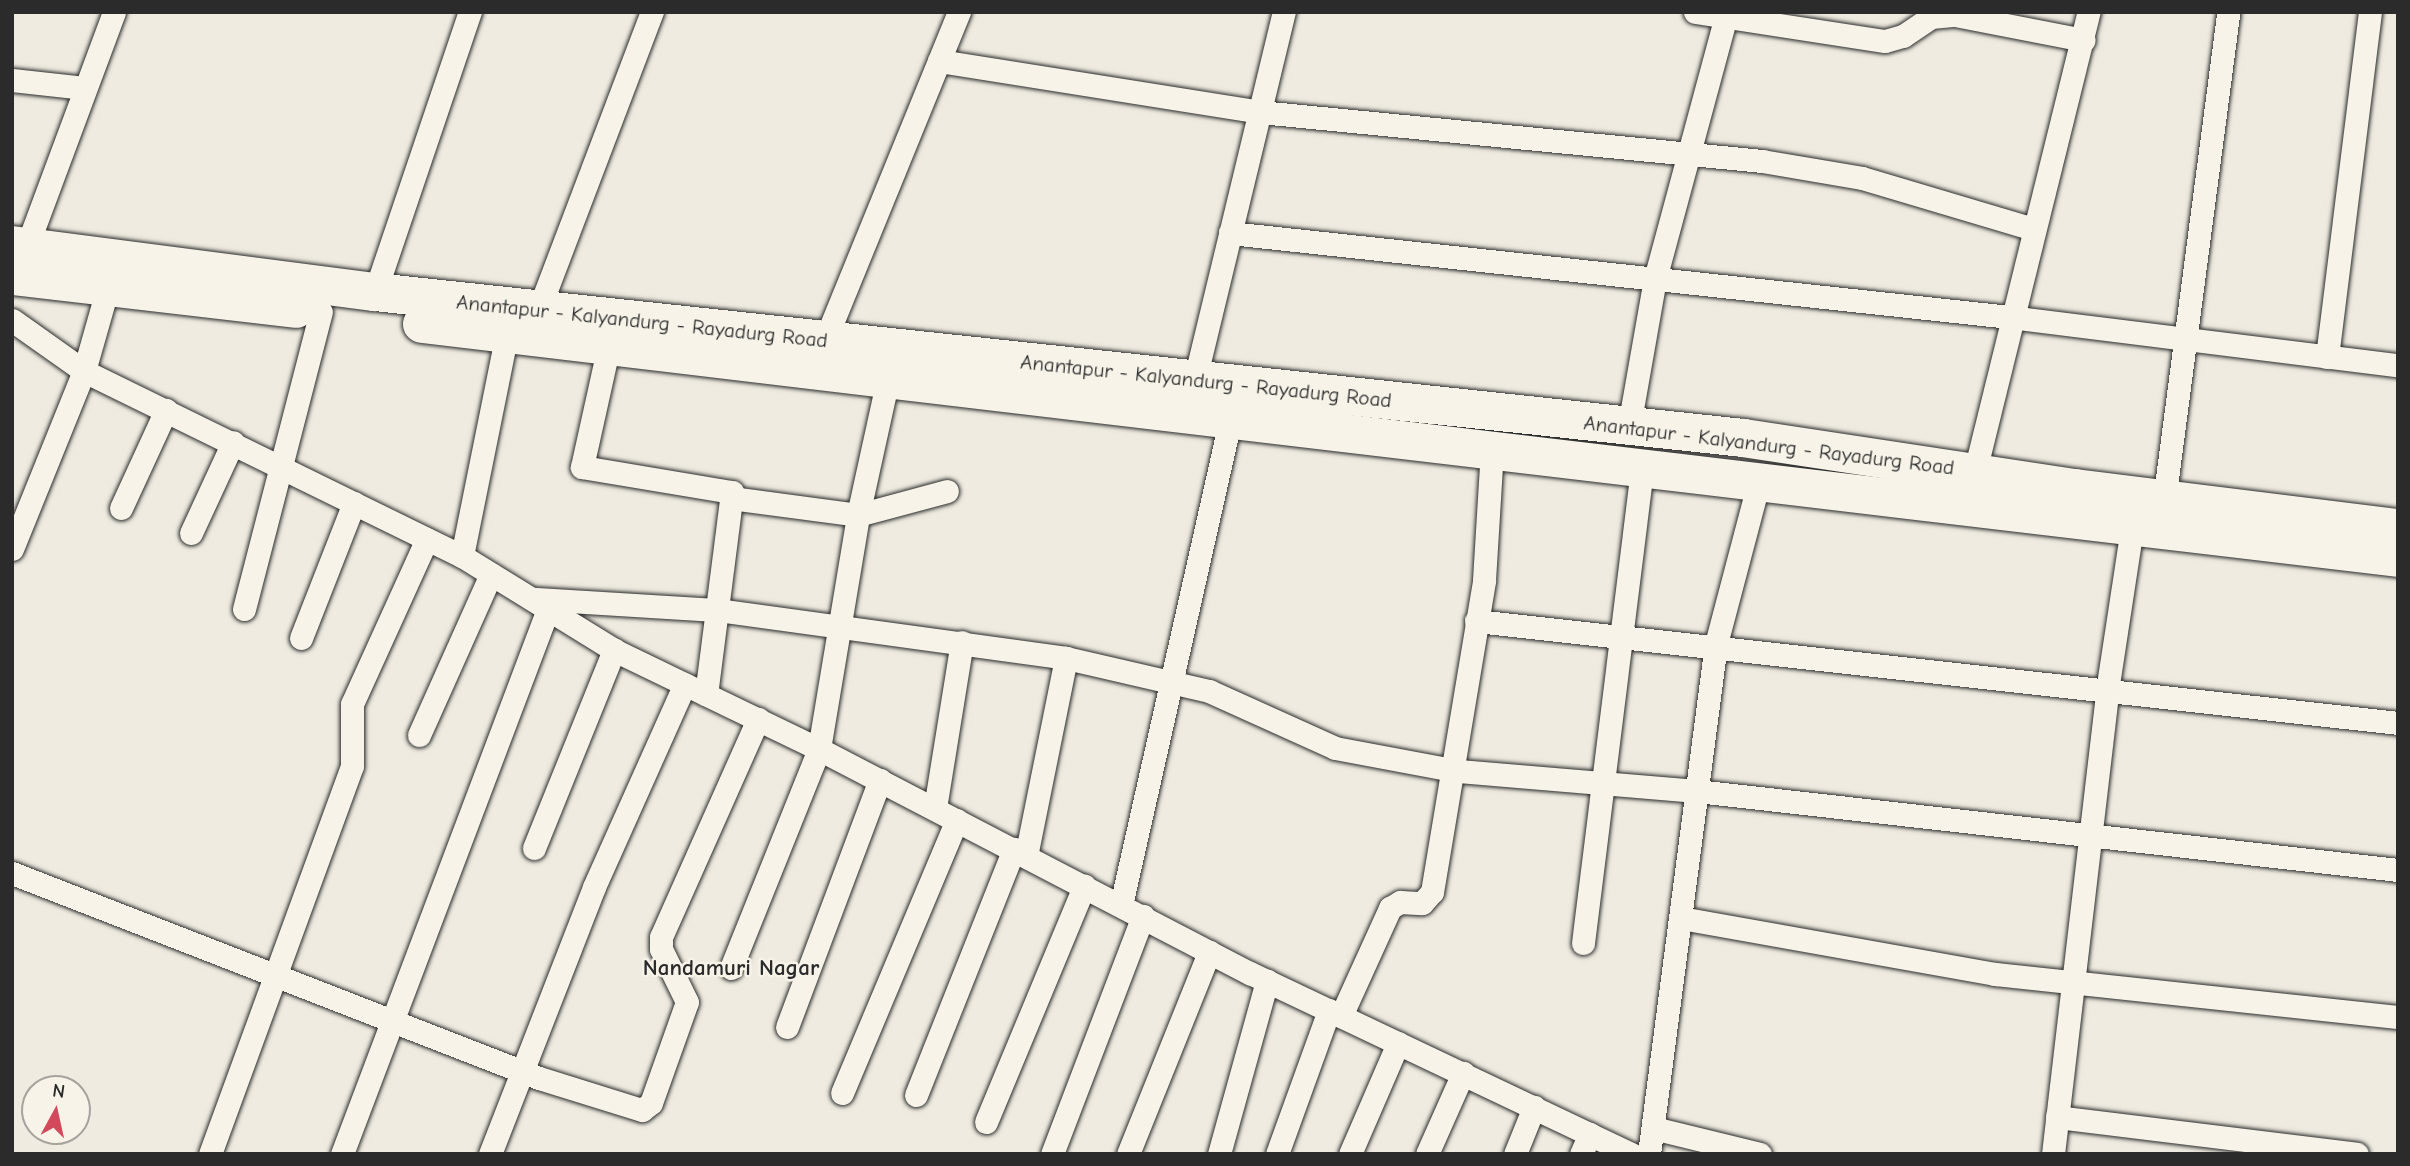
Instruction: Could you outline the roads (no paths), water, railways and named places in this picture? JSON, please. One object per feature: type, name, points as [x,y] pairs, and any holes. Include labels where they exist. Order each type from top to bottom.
[{"type":"highway","name":"Anantapur - Kalyandurg - Rayadurg Road","points":[[17,256],[539,309],[820,355],[888,379],[1230,421],[1642,466],[2398,558]]},
{"type":"highway","name":"Anantapur - Kalyandurg - Rayadurg Road","points":[[17,256],[108,287],[507,334],[609,345],[820,355],[1195,379],[1629,426],[1975,471],[2164,501],[2398,528]]},
{"type":"street","points":[[17,256],[114,12]]},
{"type":"street","points":[[375,292],[470,12]]},
{"type":"street","points":[[539,309],[652,12]]},
{"type":"street","points":[[820,355],[959,12]]},
{"type":"street","points":[[1195,379],[1284,12]]},
{"type":"street","points":[[1695,12],[1726,14],[1885,41],[1903,36],[1931,17],[1955,15],[2084,40]]},
{"type":"street","points":[[1975,471],[2010,317],[2084,40],[2089,12]]},
{"type":"street","points":[[2164,501],[2228,12]]},
{"type":"street","points":[[2327,356],[2370,12]]},
{"type":"street","points":[[1629,426],[1655,279],[1726,14]]},
{"type":"street","points":[[939,61],[1260,112],[1690,153],[1862,178],[2033,229]]},
{"type":"street","points":[[12,80],[85,88]]},
{"type":"street","points":[[1230,233],[2010,317],[2398,365]]},
{"type":"street","points":[[12,549],[84,371],[108,287]]},
{"type":"street","points":[[244,609],[321,312]]},
{"type":"street","points":[[12,320],[84,371],[462,555],[614,650],[819,749],[1267,981],[1534,1107],[1586,1144],[1632,1154]]},
{"type":"street","points":[[462,555],[507,334]]},
{"type":"street","points":[[609,345],[582,467],[732,492],[706,694]]},
{"type":"street","points":[[731,968],[819,749],[858,515],[888,379]]},
{"type":"street","points":[[121,508],[166,410]]},
{"type":"street","points":[[1121,905],[1169,682],[1230,421]]},
{"type":"street","points":[[191,533],[233,442]]},
{"type":"street","points":[[1277,1154],[1335,1013],[1390,908],[1400,902],[1422,904],[1432,892],[1450,769],[1484,580],[1492,449]]},
{"type":"street","points":[[1583,943],[1642,466]]},
{"type":"street","points":[[1649,1154],[1716,644],[1759,481]]},
{"type":"street","points":[[731,498],[858,515],[947,491]]},
{"type":"street","points":[[301,638],[354,503]]},
{"type":"street","points":[[2053,1154],[2106,691],[2132,527]]},
{"type":"street","points":[[210,1154],[352,766],[352,704],[427,539]]},
{"type":"street","points":[[419,736],[491,574]]},
{"type":"street","points":[[541,604],[717,610],[1066,658],[1209,691],[1335,748],[1450,769],[1697,791],[2398,870]]},
{"type":"street","points":[[342,1154],[541,604]]},
{"type":"street","points":[[1476,621],[1716,644],[2398,723]]},
{"type":"street","points":[[935,808],[961,642]]},
{"type":"street","points":[[534,848],[614,650]]},
{"type":"street","points":[[916,1096],[1020,852],[1066,658]]},
{"type":"street","points":[[490,1154],[594,887],[685,684]]},
{"type":"street","points":[[12,873],[522,1071],[636,1109],[651,1103],[687,1003],[661,949],[661,937],[758,719]]},
{"type":"street","points":[[787,1027],[880,780]]},
{"type":"street","points":[[842,1093],[957,820]]},
{"type":"street","points":[[986,1122],[1084,886]]},
{"type":"street","points":[[1052,1154],[1143,916]]},
{"type":"street","points":[[1681,918],[1995,974],[2398,1017]]},
{"type":"street","points":[[1128,1154],[1209,951]]},
{"type":"street","points":[[1219,1154],[1267,981]]},
{"type":"street","points":[[1350,1154],[1398,1043]]},
{"type":"street","points":[[1427,1154],[1463,1073]]},
{"type":"street","points":[[1515,1154],[1534,1107]]},
{"type":"street","points":[[2057,1117],[2357,1154]]},
{"type":"street","points":[[1653,1128],[1760,1154]]},
{"type":"district","name":"Nandamuri Nagar","points":[[731,968]]}]
